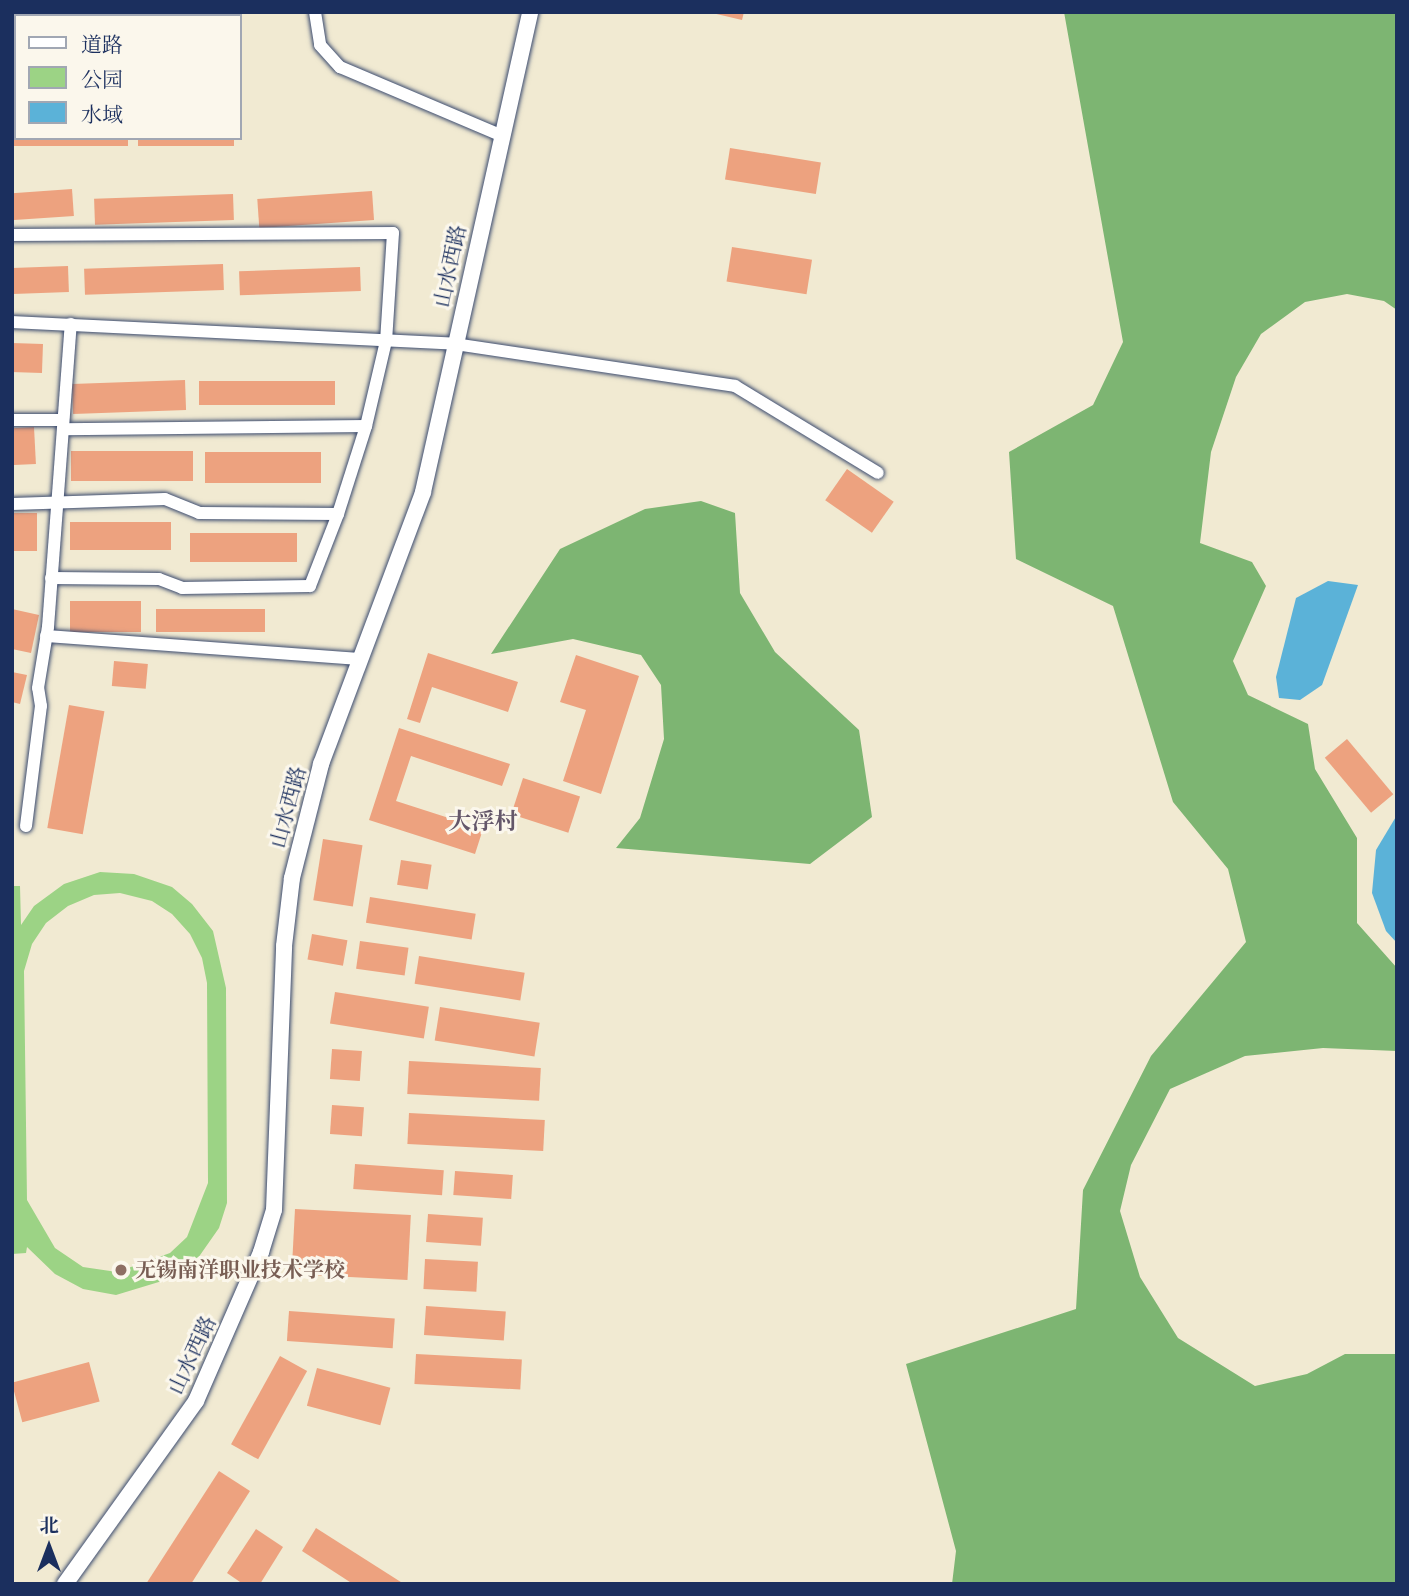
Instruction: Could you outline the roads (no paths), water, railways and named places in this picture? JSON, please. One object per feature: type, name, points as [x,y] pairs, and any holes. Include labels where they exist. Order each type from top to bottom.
[{"type":"street","points":[[314,12],[320,45],[340,67],[500,135]]},
{"type":"street","name":"山水西路","points":[[65,1584],[197,1401],[261,1252],[274,1210],[279,1163],[284,946],[292,878],[321,764],[423,492],[500,135],[530,12]]},
{"type":"street","points":[[12,235],[393,233],[386,341],[366,426],[338,514],[310,586],[181,587],[159,579],[51,578]]},
{"type":"street","points":[[12,322],[455,344],[735,386],[878,473]]},
{"type":"street","points":[[26,826],[46,636],[71,324]]},
{"type":"street","points":[[12,420],[63,425],[366,426]]},
{"type":"street","points":[[12,504],[166,499],[200,513],[338,514]]},
{"type":"street","points":[[46,636],[360,659]]},
{"type":"water","points":[[1328,581],[1358,585],[1322,685],[1300,700],[1279,698],[1276,677],[1296,598]]},
{"type":"water","points":[[1397,815],[1397,943],[1386,931],[1372,893],[1376,850]]},
{"type":"place","name":"无锡南洋职业技术学校","points":[[121,1270]]},
{"type":"district","name":"大浮村","points":[[483,821]]}]
